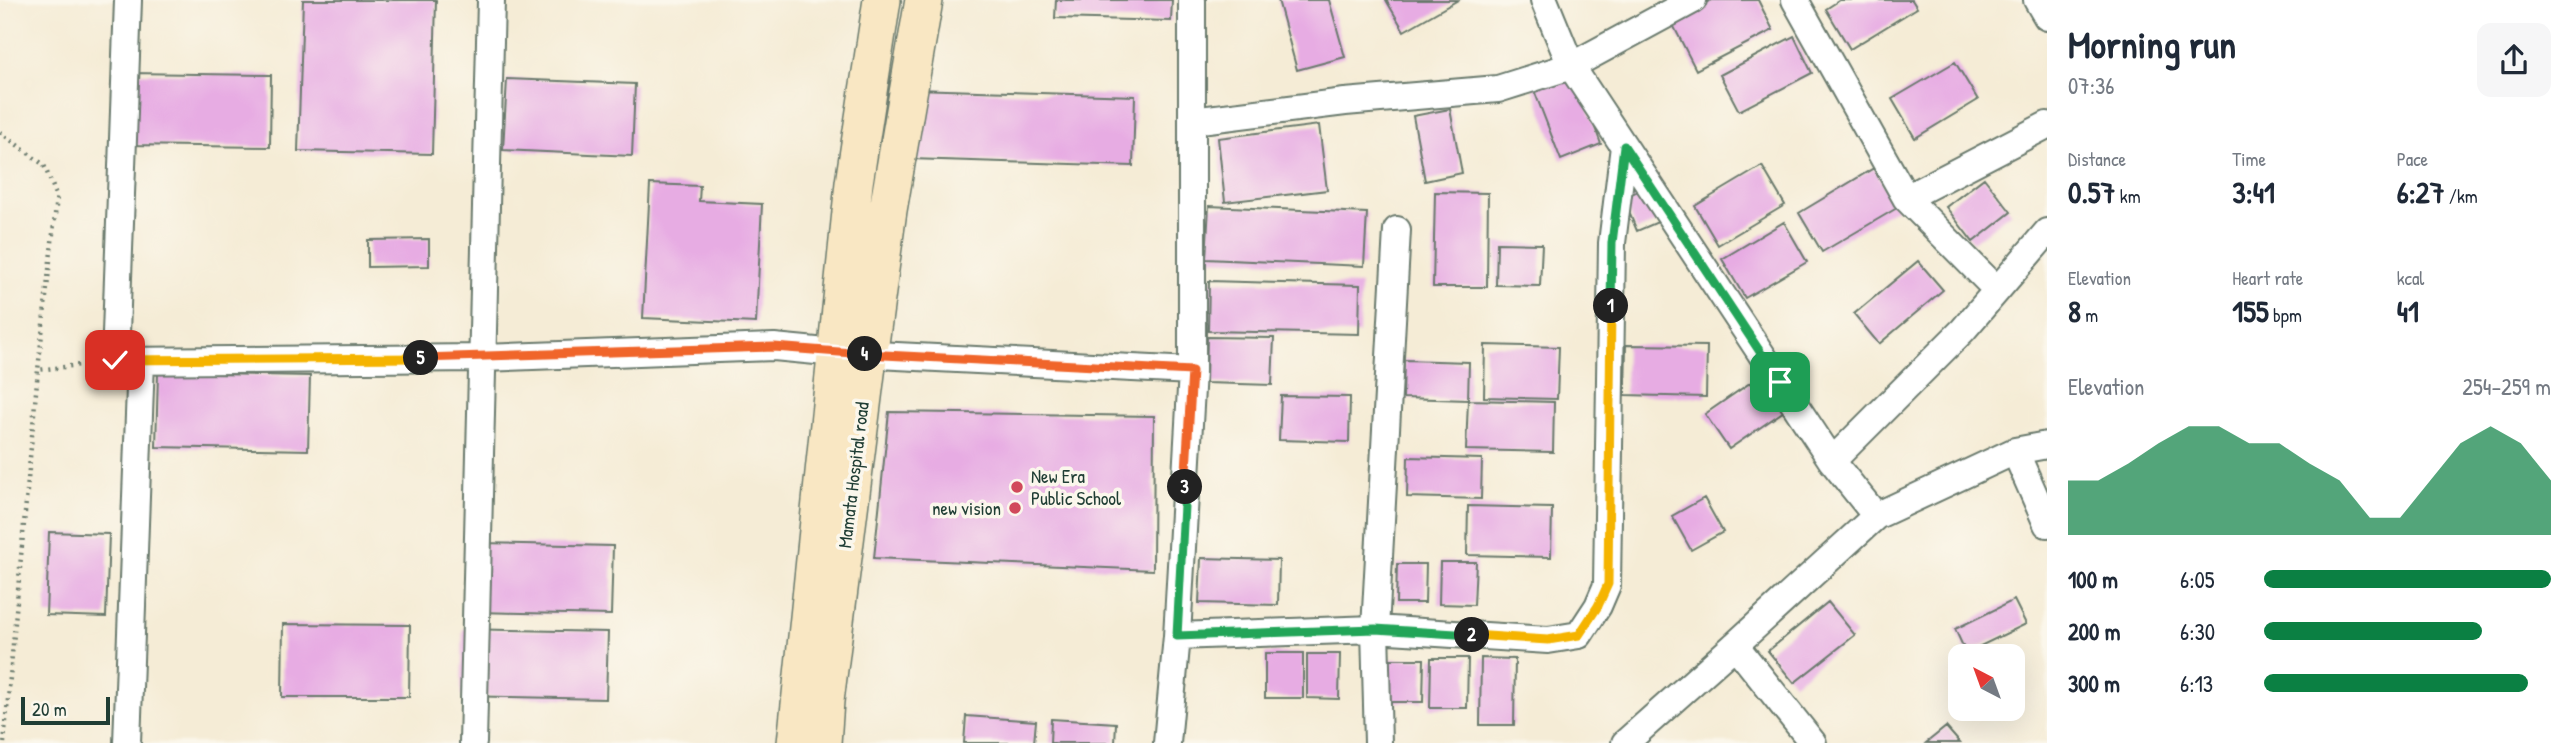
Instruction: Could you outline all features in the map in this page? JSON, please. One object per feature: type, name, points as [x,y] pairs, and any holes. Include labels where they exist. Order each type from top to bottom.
[{"type":"street","points":[[127,743],[128,0]]},
{"type":"street","points":[[473,743],[491,0]]},
{"type":"street","name":"Mamata Hospital road","points":[[822,743],[853,354],[854,183],[882,0]]},
{"type":"street","name":"Mamata Hospital road","points":[[796,743],[853,354],[888,210],[924,0]]},
{"type":"street","points":[[1167,743],[1177,636],[1192,371],[1192,0]]},
{"type":"street","points":[[1544,0],[1571,66],[1832,461],[1876,516]]},
{"type":"street","points":[[1192,121],[1345,102],[1498,89],[1571,66],[1692,0]]},
{"type":"street","points":[[1796,0],[1906,198],[1997,290]]},
{"type":"street","points":[[2037,0],[2047,17]]},
{"type":"street","points":[[1906,198],[2047,125]]},
{"type":"street","points":[[1177,636],[1375,629],[1548,640],[1579,635],[1598,606],[1608,584],[1612,243],[1624,146]]},
{"type":"street","points":[[1378,743],[1375,629],[1397,230]]},
{"type":"street","points":[[1832,461],[1964,330],[2047,232]]},
{"type":"street","points":[[128,360],[482,358],[774,347],[853,354],[1192,371]]},
{"type":"street","points":[[1625,743],[1876,516],[2015,451],[2047,444]]},
{"type":"street","points":[[2015,451],[2047,524]]},
{"type":"street","points":[[1735,645],[1813,743]]},
{"type":"path","points":[[0,132],[44,165],[57,197],[38,370],[4,743]]},
{"type":"path","points":[[38,370],[128,360]]},
{"type":"building","points":[[303,0],[436,0],[432,154],[298,151]]},
{"type":"building","points":[[1056,0],[1172,0],[1171,21],[1055,18]]},
{"type":"building","points":[[1278,0],[1329,0],[1345,57],[1297,70]]},
{"type":"building","points":[[1386,0],[1458,0],[1404,31]]},
{"type":"building","points":[[1711,0],[1758,0],[1773,30],[1696,70],[1671,21]]},
{"type":"building","points":[[1840,0],[1912,0],[1917,8],[1850,49],[1826,9]]},
{"type":"building","points":[[1794,36],[1812,73],[1739,111],[1720,75]]},
{"type":"building","points":[[1955,62],[1978,100],[1915,138],[1892,99]]},
{"type":"building","points":[[1573,69],[1601,144],[1561,160],[1532,85]]},
{"type":"building","points":[[130,73],[271,75],[270,147],[129,145]]},
{"type":"building","points":[[507,79],[635,84],[632,156],[503,150]]},
{"type":"building","points":[[914,89],[1135,96],[1133,166],[911,159]]},
{"type":"building","points":[[1450,109],[1462,173],[1425,181],[1413,116]]},
{"type":"building","points":[[1319,125],[1327,190],[1225,202],[1218,138]]},
{"type":"building","points":[[1762,166],[1785,205],[1718,245],[1695,206]]},
{"type":"building","points":[[1874,168],[1897,208],[1822,252],[1799,213]]},
{"type":"building","points":[[1984,178],[2011,212],[1973,242],[1946,207]]},
{"type":"building","points":[[650,184],[700,186],[699,201],[762,204],[756,323],[643,318]]},
{"type":"building","points":[[1644,188],[1658,222],[1637,231],[1623,198]]},
{"type":"building","points":[[1435,192],[1488,193],[1487,287],[1433,287]]},
{"type":"building","points":[[1209,206],[1367,213],[1364,266],[1206,259]]},
{"type":"building","points":[[1784,222],[1807,262],[1745,298],[1722,259]]},
{"type":"building","points":[[429,239],[429,266],[368,267],[368,240]]},
{"type":"building","points":[[1497,243],[1542,244],[1540,286],[1496,285]]},
{"type":"building","points":[[1918,261],[1943,290],[1879,344],[1854,314]]},
{"type":"building","points":[[1209,281],[1360,285],[1359,334],[1208,331]]},
{"type":"building","points":[[1207,337],[1274,338],[1272,385],[1206,383]]},
{"type":"building","points":[[1485,345],[1559,347],[1557,399],[1484,397]]},
{"type":"building","points":[[1626,345],[1707,346],[1706,397],[1625,395]]},
{"type":"building","points":[[1404,360],[1469,362],[1468,400],[1403,398]]},
{"type":"building","points":[[158,373],[310,376],[308,450],[156,447]]},
{"type":"building","points":[[1763,374],[1787,409],[1729,449],[1705,414]]},
{"type":"building","points":[[1281,396],[1350,397],[1349,442],[1279,440]]},
{"type":"building","points":[[1468,400],[1554,402],[1553,452],[1466,450]]},
{"type":"building","name":"New Era Public School","points":[[889,412],[1154,416],[1153,570],[874,558]]},
{"type":"building","points":[[1408,457],[1482,459],[1481,499],[1407,497]]},
{"type":"building","points":[[1704,498],[1723,532],[1691,550],[1672,516]]},
{"type":"building","points":[[1468,506],[1552,508],[1551,557],[1467,555]]},
{"type":"building","points":[[49,532],[109,534],[106,617],[46,615]]},
{"type":"building","points":[[480,543],[613,546],[611,615],[478,612]]},
{"type":"building","points":[[1201,558],[1279,560],[1278,605],[1199,603]]},
{"type":"building","points":[[1440,562],[1476,562],[1474,605],[1439,604]]},
{"type":"building","points":[[1397,564],[1426,564],[1425,603],[1396,603]]},
{"type":"building","points":[[2014,600],[2026,624],[1985,644],[1962,644],[1955,629]]},
{"type":"building","points":[[1828,602],[1855,635],[1794,683],[1768,651]]},
{"type":"building","points":[[283,624],[410,625],[409,697],[282,697]]},
{"type":"building","points":[[463,629],[608,632],[606,699],[461,696]]},
{"type":"building","points":[[1265,653],[1303,653],[1303,698],[1265,698]]},
{"type":"building","points":[[1307,654],[1340,654],[1339,699],[1307,698]]},
{"type":"building","points":[[1431,658],[1468,658],[1467,708],[1430,708]]},
{"type":"building","points":[[1481,658],[1515,659],[1514,725],[1480,725]]},
{"type":"building","points":[[1386,659],[1424,659],[1423,702],[1386,702]]},
{"type":"building","points":[[966,716],[1036,721],[1034,743],[964,743]]},
{"type":"building","points":[[1051,719],[1116,723],[1115,743],[1050,743]]},
{"type":"building","points":[[1946,727],[1960,743],[1926,743]]},
{"type":"place","name":"New Era Public School","points":[[1017,487]]},
{"type":"place","name":"new vision","points":[[1015,508]]},
{"type":"route","points":[[115,360],[482,358],[774,347],[837,353],[1192,371],[1177,636],[1375,629],[1548,640],[1579,635],[1598,606],[1608,584],[1612,243],[1624,146],[1780,382]]}]
